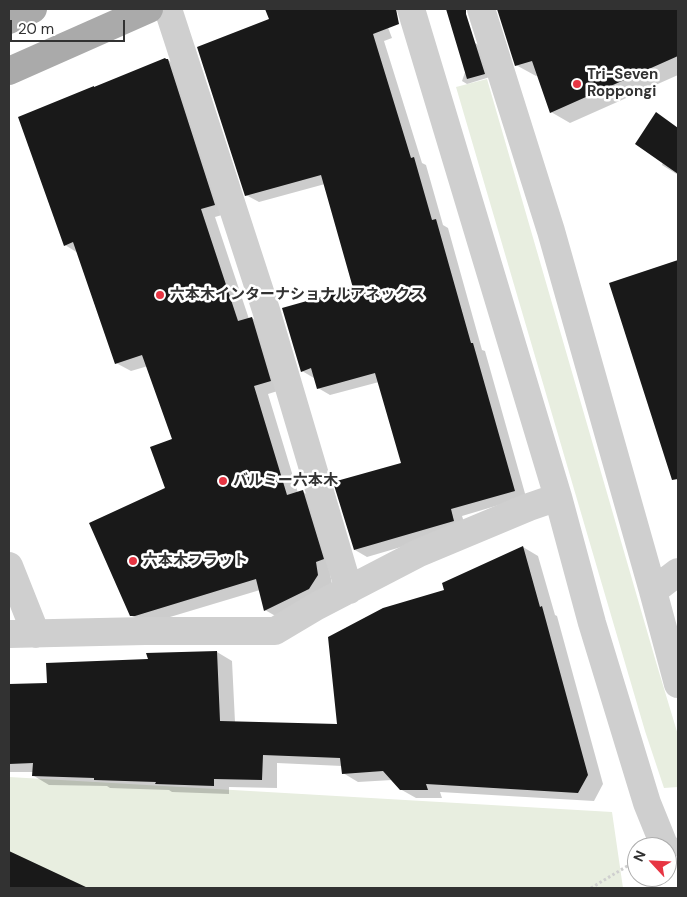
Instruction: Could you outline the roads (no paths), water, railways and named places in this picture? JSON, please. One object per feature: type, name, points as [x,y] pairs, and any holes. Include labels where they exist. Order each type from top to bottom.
[{"type":"main road","points":[[9,20],[33,9]]},
{"type":"main road","points":[[9,71],[149,9]]},
{"type":"street","points":[[168,9],[266,310],[349,590]]},
{"type":"street","points":[[411,9],[558,497],[592,624],[647,803],[661,837]]},
{"type":"street","points":[[481,9],[551,231],[678,684]]},
{"type":"street","points":[[9,634],[275,631],[317,606],[419,553],[529,507],[558,497]]},
{"type":"street","points":[[9,566],[36,634]]},
{"type":"street","points":[[653,591],[678,572]]},
{"type":"place","name":"Tri-Seven Roppongi","points":[[577,84]]},
{"type":"place","name":"六本木インターナショナルアネックス","points":[[160,295]]},
{"type":"place","name":"バルミー六本木","points":[[223,481]]},
{"type":"place","name":"六本木フラット","points":[[133,561]]}]
